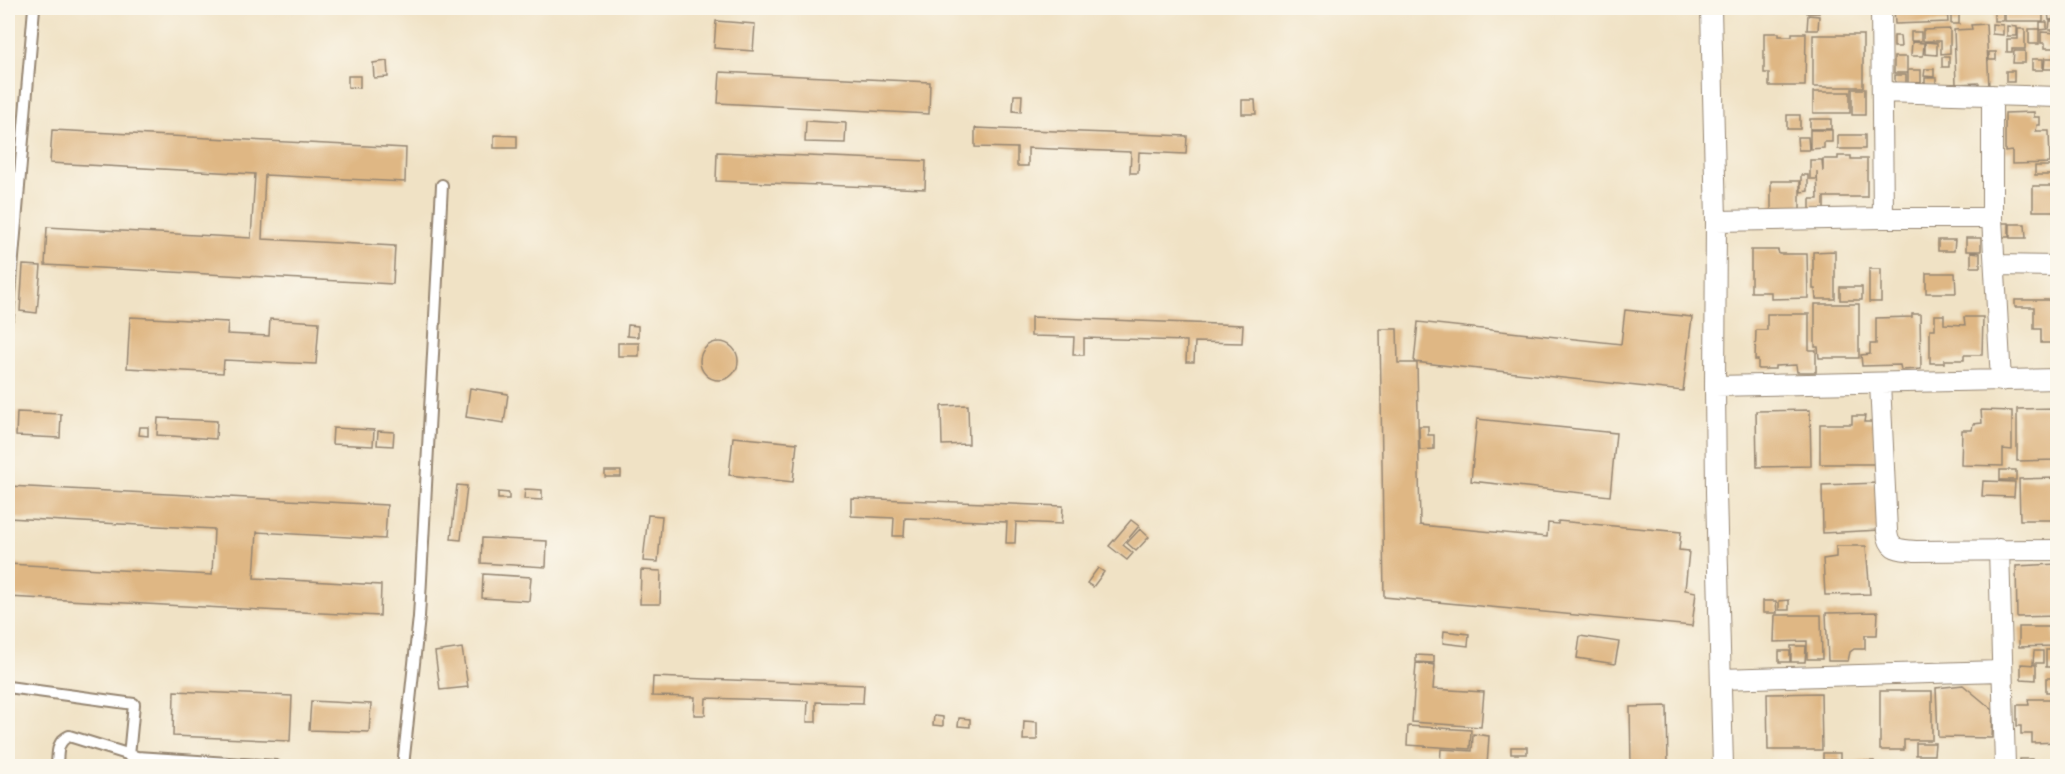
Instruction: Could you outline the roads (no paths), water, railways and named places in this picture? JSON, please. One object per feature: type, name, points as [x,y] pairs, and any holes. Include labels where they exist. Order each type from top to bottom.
[{"type":"street","points":[[1711,8],[1716,220],[1714,386],[1723,766]]},
{"type":"street","points":[[1881,8],[1883,218]]},
{"type":"street","points":[[1882,92],[2058,97]]},
{"type":"street","points":[[1992,95],[1992,218],[2001,381]]},
{"type":"street","points":[[1716,220],[1992,218]]},
{"type":"street","points":[[1995,265],[2058,266]]},
{"type":"street","points":[[1714,386],[2058,379]]},
{"type":"street","points":[[1880,383],[1888,541],[1895,548],[1915,551],[2058,550]]},
{"type":"street","points":[[1999,549],[2004,766]]},
{"type":"street","points":[[1721,679],[2001,671]]},
{"type":"lane","points":[[8,317],[34,8]]},
{"type":"lane","points":[[403,766],[419,617],[442,185]]},
{"type":"lane","points":[[8,687],[134,704],[129,756]]},
{"type":"lane","points":[[57,766],[59,745],[69,736],[129,756],[276,766]]}]
